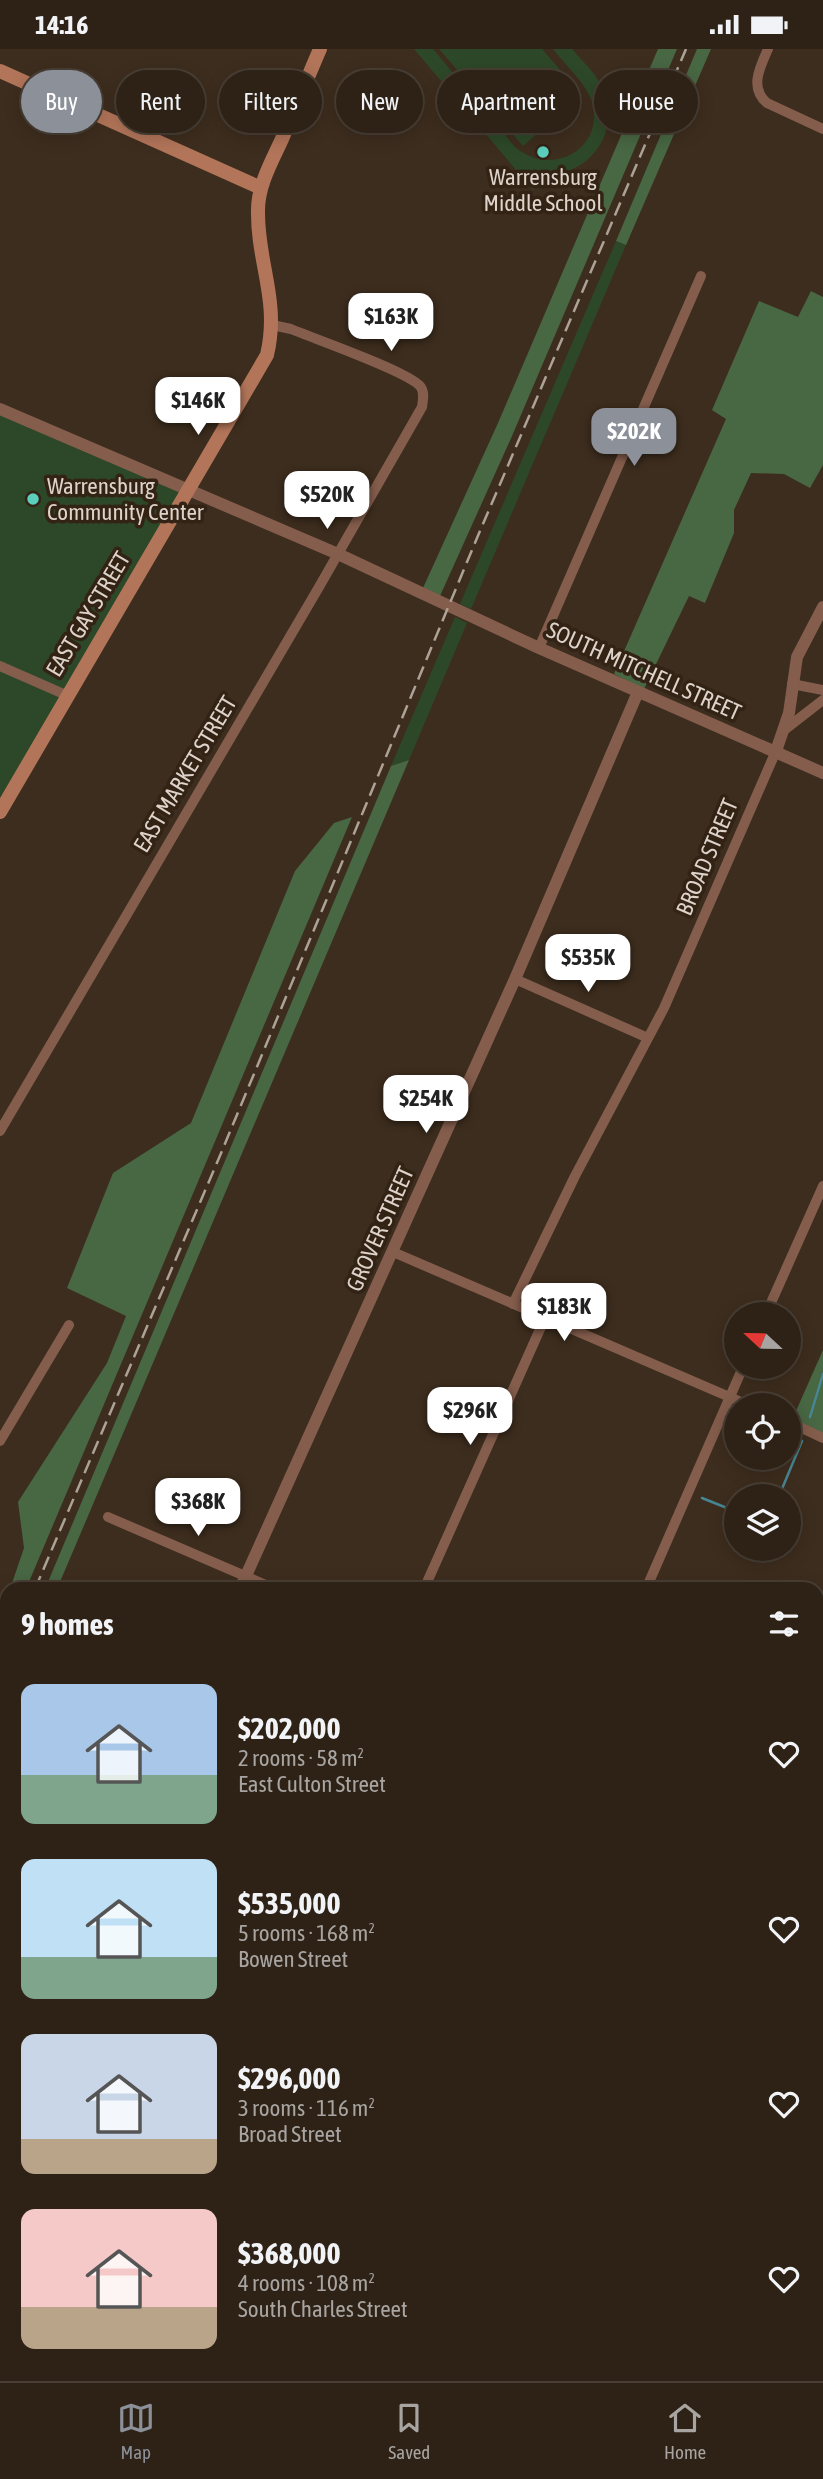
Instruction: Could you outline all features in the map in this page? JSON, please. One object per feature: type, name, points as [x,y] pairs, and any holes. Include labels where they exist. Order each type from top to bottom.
[{"type":"main road","name":"EAST GAY STREET","points":[[0,812],[267,355],[272,310],[257,208],[261,188],[320,49]]},
{"type":"main road","points":[[0,71],[261,188]]},
{"type":"street","points":[[768,49],[757,80],[760,97],[767,103],[823,129]]},
{"type":"street","points":[[539,648],[701,276]]},
{"type":"street","name":"EAST MARKET STREET","points":[[0,1131],[422,407],[423,392],[404,374],[291,329],[272,325]]},
{"type":"street","name":"SOUTH MITCHELL STREET","points":[[0,409],[338,554],[539,648],[823,772]]},
{"type":"street","name":"BROAD STREET","points":[[513,1304],[575,1176],[675,983],[776,751],[789,713],[797,657],[823,607]]},
{"type":"street","points":[[0,666],[66,695]]},
{"type":"street","points":[[792,684],[823,689]]},
{"type":"street","name":"GROVER STREET","points":[[243,1582],[515,979],[638,692]]},
{"type":"street","points":[[783,731],[823,700]]},
{"type":"street","points":[[515,979],[648,1038]]},
{"type":"street","points":[[771,1302],[823,1186]]},
{"type":"street","points":[[393,1252],[724,1394]]},
{"type":"street","points":[[427,1582],[545,1318]]},
{"type":"street","points":[[0,1441],[69,1325]]},
{"type":"street","points":[[649,1582],[724,1411]]},
{"type":"street","points":[[801,1428],[823,1438]]},
{"type":"street","points":[[108,1517],[241,1582]]},
{"type":"green space","points":[[414,49],[433,49],[451,70],[437,70],[437,76]]},
{"type":"green space","points":[[439,49],[542,49],[560,70],[457,70]]},
{"type":"green space","points":[[553,49],[572,49],[594,74],[594,119],[592,102],[580,81],[580,70],[571,70]]},
{"type":"green space","points":[[658,49],[677,49],[668,70],[649,70]]},
{"type":"green space","points":[[697,49],[711,49],[698,79],[698,70],[688,70]]},
{"type":"green space","points":[[594,119],[594,133],[605,133],[595,152],[571,170],[556,175],[539,176],[543,180],[533,190],[485,133],[503,133],[515,147],[529,156],[544,160],[559,159],[572,154],[583,145],[591,133]]},
{"type":"green space","points":[[512,133],[538,133],[523,146]]},
{"type":"green space","points":[[622,133],[641,133],[512,436],[440,596],[423,588],[498,423]]},
{"type":"green space","points":[[662,133],[675,133],[626,245],[616,241]]},
{"type":"green space","points":[[616,241],[626,245],[471,609],[460,604]]},
{"type":"green space","points":[[811,291],[823,297],[823,465],[810,488],[784,474],[751,473],[734,510],[734,533],[705,603],[689,596],[644,689],[614,674],[726,419],[712,410],[759,301],[798,317]]},
{"type":"green space","points":[[0,412],[188,488],[66,695],[0,797]]},
{"type":"green space","points":[[455,617],[467,623],[409,760],[391,766]]},
{"type":"green space","points":[[409,760],[60,1582],[48,1582],[391,766]]},
{"type":"green space","points":[[352,817],[29,1582],[12,1582],[24,1548],[18,1502],[107,1363],[126,1316],[67,1288],[113,1173],[191,1123],[295,871],[334,823]]},
{"type":"green space","points":[[823,1350],[823,1434],[801,1424],[801,1400]]},
{"type":"waterway","points":[[810,1417],[823,1374]]},
{"type":"waterway","points":[[784,1484],[802,1441]]},
{"type":"waterway","points":[[702,1498],[724,1507]]},
{"type":"railway","points":[[38,1582],[219,1158],[477,538],[686,49]]},
{"type":"place","name":"Warrensburg Middle School","points":[[543,152]]},
{"type":"place","name":"Warrensburg Community Center","points":[[33,499]]}]
